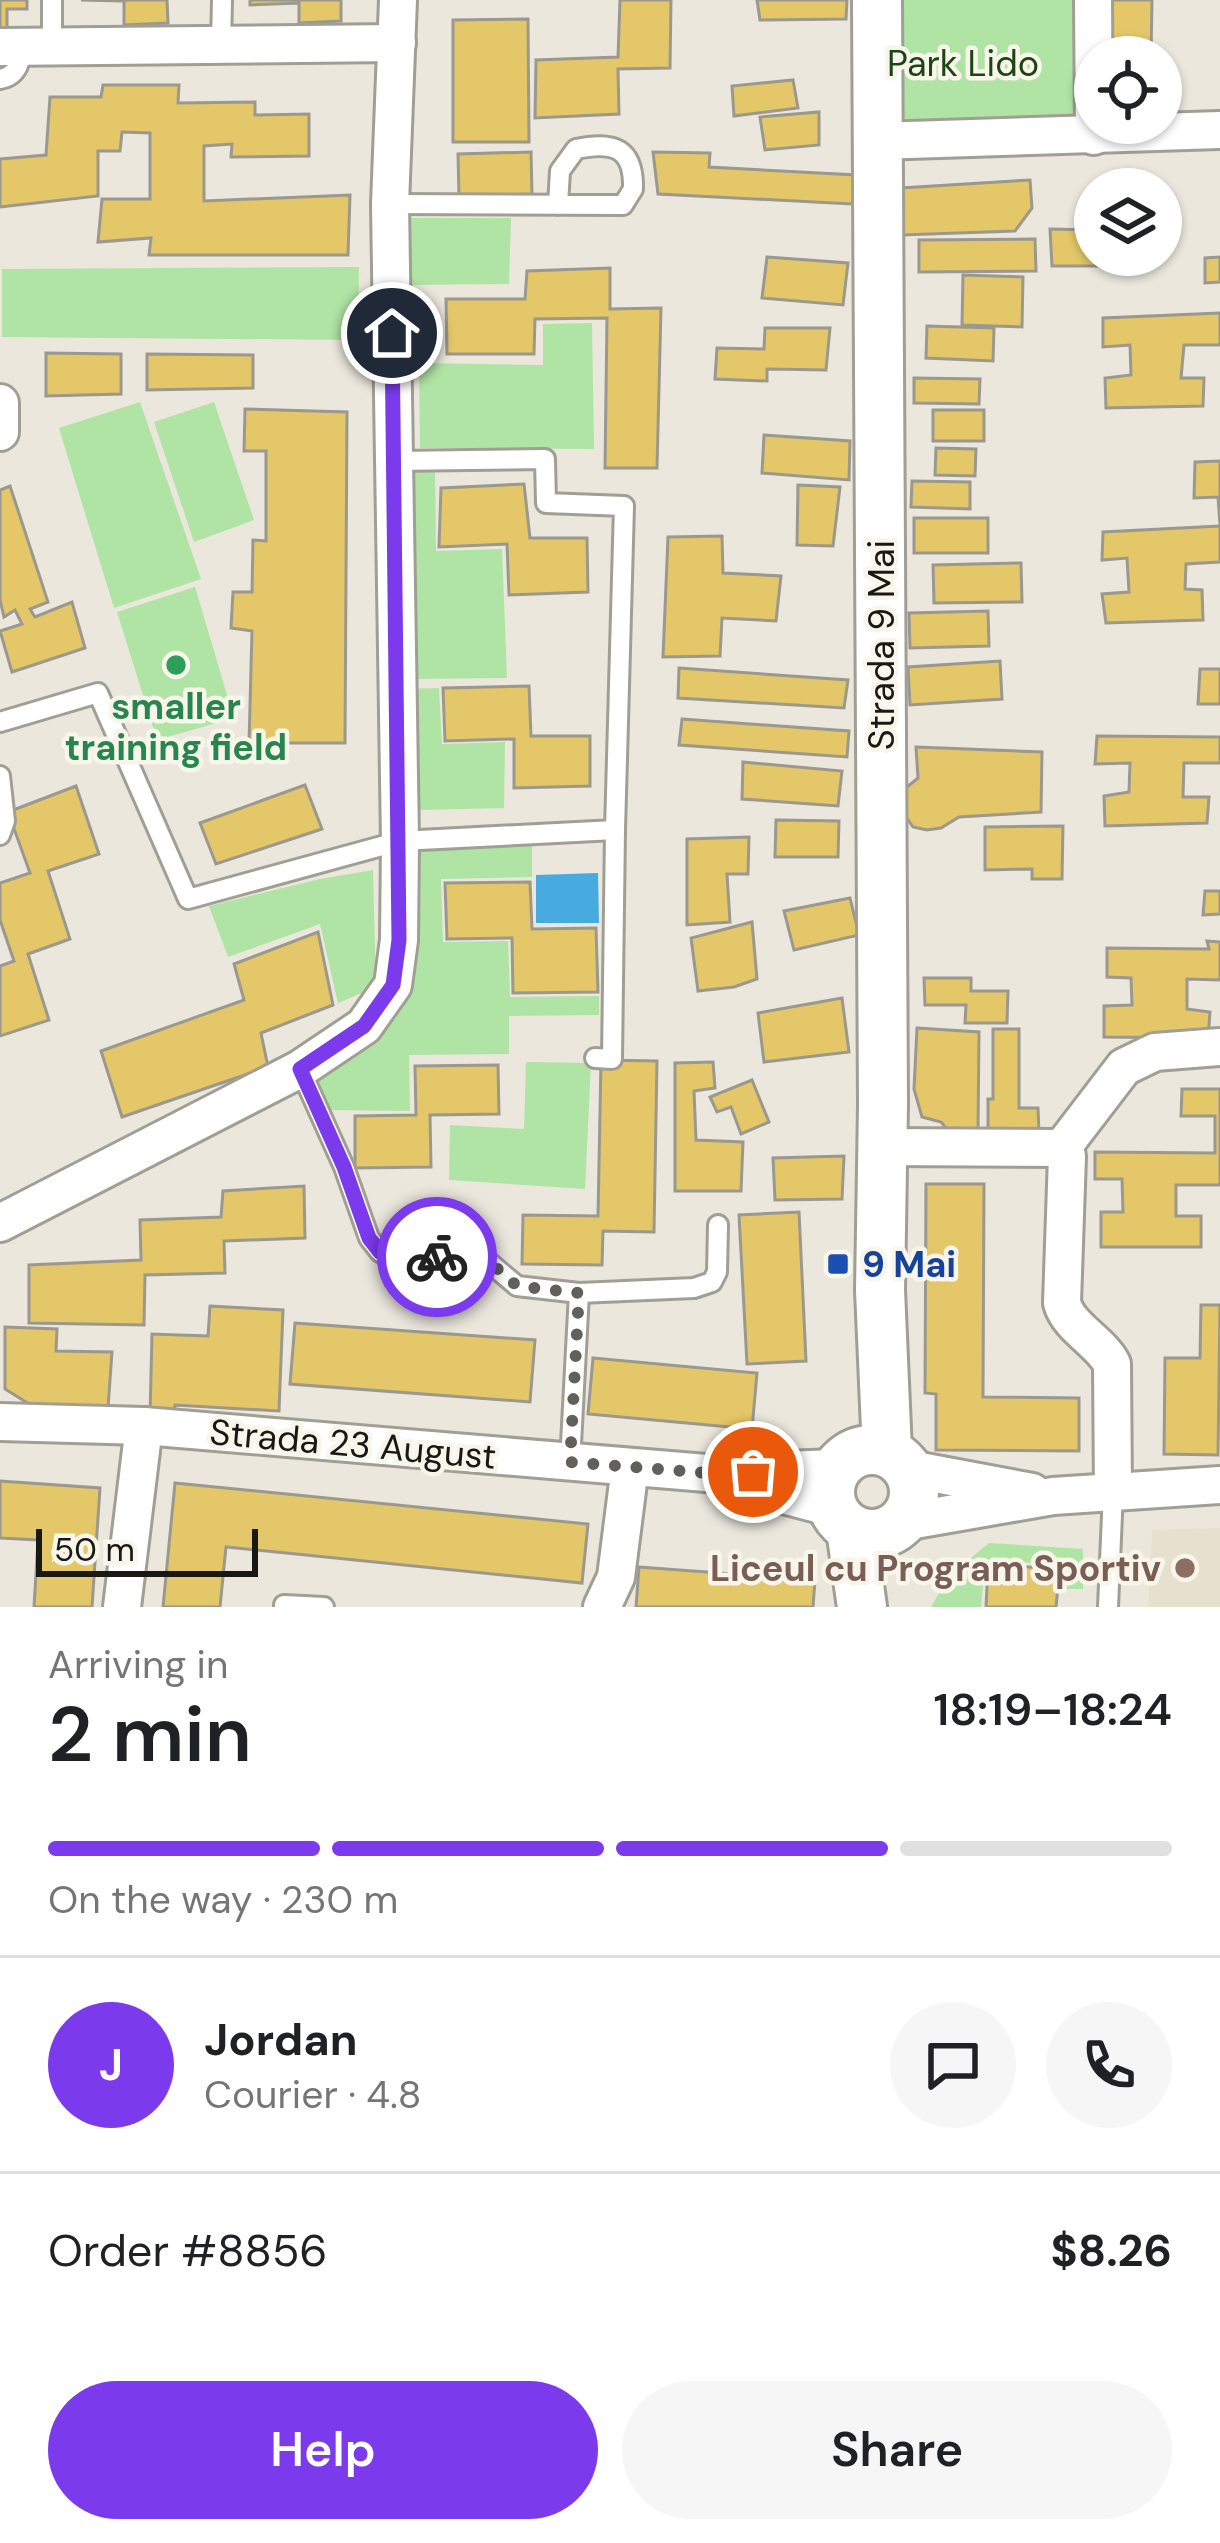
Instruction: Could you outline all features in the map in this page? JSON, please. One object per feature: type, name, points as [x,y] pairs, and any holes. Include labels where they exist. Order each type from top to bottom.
[{"type":"main road","name":"Strada 9 Mai","points":[[862,1607],[883,1147],[877,0]]},
{"type":"main road","name":"Strada 9 Mai","points":[[870,1492],[880,1607]]},
{"type":"street","points":[[0,1223],[300,1069],[364,1026],[393,985],[399,940],[400,841],[390,204],[398,0]]},
{"type":"street","points":[[1093,0],[1093,36]]},
{"type":"street","points":[[25,46],[397,43]]},
{"type":"street","points":[[1182,132],[1220,130]]},
{"type":"street","points":[[878,141],[1074,136]]},
{"type":"street","points":[[0,403],[0,432]]},
{"type":"street","points":[[1062,1148],[1124,1067],[1155,1052],[1220,1047]]},
{"type":"street","points":[[883,1147],[1062,1148]]},
{"type":"street","points":[[1062,1148],[1067,1156],[1062,1303],[1065,1314],[1106,1352],[1112,1364],[1113,1492]]},
{"type":"street","name":"Strada 23 August","points":[[0,1423],[144,1426],[706,1473],[870,1492],[1053,1496]]},
{"type":"street","points":[[122,1607],[144,1426]]},
{"type":"street","points":[[602,1607],[616,1576],[630,1468]]},
{"type":"street","name":"Strada 23 August","points":[[870,1492],[1053,1496],[1220,1485]]},
{"type":"lane","points":[[0,79],[14,73],[52,0]]},
{"type":"lane","points":[[221,44],[222,0]]},
{"type":"lane","points":[[390,204],[558,205],[622,205],[633,190],[630,161],[608,145],[576,149],[560,171],[558,205]]},
{"type":"lane","points":[[393,461],[545,459],[546,503],[624,506],[612,1059],[596,1058]]},
{"type":"lane","points":[[0,722],[98,693],[188,899],[400,841],[615,830]]},
{"type":"lane","points":[[0,776],[5,821],[0,835]]},
{"type":"lane","points":[[300,1069],[344,1167],[369,1238],[380,1252],[485,1258],[517,1286],[613,1294],[694,1288],[712,1282],[716,1272],[718,1225]]},
{"type":"lane","points":[[570,1462],[579,1293]]},
{"type":"lane","points":[[1108,1607],[1113,1492]]},
{"type":"lane","points":[[284,1604],[324,1607]]},
{"type":"shaded area","name":"Liceul cu Program Sportiv","points":[[1220,1528],[1220,1607],[1148,1607],[1152,1530]]},
{"type":"green space","name":"Park Lido","points":[[900,0],[1080,0],[1080,36],[1074,36],[1074,118],[901,128]]},
{"type":"green space","points":[[408,218],[511,218],[509,284],[406,285]]},
{"type":"green space","points":[[359,267],[358,340],[2,337],[2,269]]},
{"type":"green space","points":[[592,323],[594,449],[420,448],[419,363],[543,365],[543,324]]},
{"type":"green space","points":[[140,402],[201,579],[114,608],[59,428]]},
{"type":"green space","points":[[214,402],[254,520],[194,542],[154,422]]},
{"type":"green space","points":[[435,465],[436,551],[502,549],[507,678],[409,679],[404,467]]},
{"type":"green space","name":"smaller training field","points":[[195,587],[234,718],[157,740],[117,612]]},
{"type":"green space","points":[[439,688],[442,744],[505,742],[504,808],[418,810],[417,781],[406,781],[405,689]]},
{"type":"green space","points":[[532,845],[532,877],[441,879],[443,942],[508,941],[510,997],[599,996],[599,1015],[509,1016],[509,1054],[409,1055],[410,1111],[328,1110],[315,1074],[369,1033],[408,852]]},
{"type":"green space","points":[[373,870],[376,987],[338,1003],[320,924],[228,957],[209,906]]},
{"type":"green space","points":[[526,1062],[591,1063],[585,1189],[449,1180],[450,1125],[524,1129]]},
{"type":"green space","points":[[989,1543],[1083,1549],[1083,1589],[1061,1589],[1061,1563],[985,1562],[981,1607],[931,1607],[949,1576]]},
{"type":"water","points":[[598,873],[599,923],[536,923],[536,875]]},
{"type":"building","points":[[0,0],[27,0],[27,9],[7,9],[7,38],[0,38]]},
{"type":"building","points":[[81,0],[167,0],[168,23],[124,25],[124,1]]},
{"type":"building","points":[[250,0],[341,0],[341,21],[299,23],[299,3],[250,5]]},
{"type":"building","points":[[620,0],[671,0],[670,68],[618,69],[619,114],[535,118],[536,60],[618,57]]},
{"type":"building","points":[[757,0],[847,0],[846,19],[760,20]]},
{"type":"building","points":[[1097,0],[1152,0],[1151,36],[1097,36]]},
{"type":"building","points":[[528,19],[529,142],[453,142],[453,20]]},
{"type":"building","points":[[793,80],[798,108],[734,116],[732,86]]},
{"type":"building","points":[[103,85],[179,85],[178,103],[255,102],[255,115],[309,114],[309,156],[231,157],[232,144],[204,146],[204,201],[350,195],[348,255],[149,255],[151,238],[98,242],[102,199],[150,199],[150,133],[122,132],[120,151],[98,151],[98,196],[0,207],[0,159],[46,155],[50,97],[101,97]]},
{"type":"building","points":[[819,112],[819,145],[765,150],[760,117]]},
{"type":"building","points":[[531,152],[532,194],[459,196],[458,154]]},
{"type":"building","points":[[653,152],[710,153],[709,167],[856,175],[852,204],[658,194]]},
{"type":"building","points":[[1030,180],[1032,208],[1015,231],[902,235],[901,188]]},
{"type":"building","points":[[1050,229],[1074,230],[1074,266],[1052,266]]},
{"type":"building","points":[[1035,239],[1036,271],[919,272],[919,240]]},
{"type":"building","points":[[767,257],[848,263],[843,305],[762,298]]},
{"type":"building","points":[[1220,257],[1220,282],[1205,283],[1205,258]]},
{"type":"building","points":[[610,268],[610,309],[661,308],[657,468],[605,468],[607,318],[535,319],[534,354],[447,354],[446,299],[525,299],[527,271]]},
{"type":"building","points":[[963,275],[1023,277],[1022,327],[962,325]]},
{"type":"building","points":[[1220,313],[1220,345],[1184,345],[1181,378],[1204,378],[1203,406],[1106,408],[1105,378],[1131,375],[1130,345],[1103,347],[1103,318]]},
{"type":"building","points":[[927,326],[994,328],[993,361],[926,358]]},
{"type":"building","points":[[765,328],[830,328],[826,370],[767,369],[767,381],[715,379],[717,348],[764,349]]},
{"type":"building","points":[[46,353],[121,354],[121,394],[46,396]]},
{"type":"building","points":[[147,354],[253,355],[253,388],[147,390]]},
{"type":"building","points":[[914,378],[980,379],[979,404],[914,403]]},
{"type":"building","points":[[245,409],[347,412],[345,743],[249,743],[252,631],[231,628],[233,592],[252,592],[253,540],[266,541],[266,451],[244,451]]},
{"type":"building","points":[[933,410],[984,410],[984,441],[933,441]]},
{"type":"building","points":[[764,435],[850,441],[849,480],[762,473]]},
{"type":"building","points":[[936,448],[976,449],[975,476],[935,475]]},
{"type":"building","points":[[1220,461],[1220,525],[1218,497],[1194,498],[1195,462]]},
{"type":"building","points":[[912,481],[970,482],[970,509],[911,507]]},
{"type":"building","points":[[524,484],[530,538],[587,538],[588,592],[509,595],[507,544],[439,547],[441,488]]},
{"type":"building","points":[[798,485],[840,487],[833,546],[797,545]]},
{"type":"building","points":[[10,486],[48,602],[30,609],[35,617],[72,602],[85,648],[12,672],[0,631],[22,624],[15,610],[4,617],[0,600],[0,490]]},
{"type":"building","points":[[914,518],[988,518],[988,553],[914,553]]},
{"type":"building","points":[[1220,526],[1220,562],[1186,564],[1185,589],[1202,590],[1203,620],[1106,623],[1102,594],[1129,592],[1127,558],[1102,560],[1103,532]]},
{"type":"building","points":[[722,536],[723,573],[781,576],[776,621],[722,618],[720,656],[663,657],[668,537]]},
{"type":"building","points":[[1021,563],[1022,602],[934,603],[933,565]]},
{"type":"building","points":[[988,611],[989,646],[910,648],[909,613]]},
{"type":"building","points":[[1000,661],[1002,699],[910,705],[908,667]]},
{"type":"building","points":[[679,668],[848,680],[844,708],[678,698]]},
{"type":"building","points":[[1200,669],[1220,669],[1220,704],[1198,704]]},
{"type":"building","points":[[529,686],[531,736],[590,736],[590,786],[514,788],[514,739],[445,741],[443,688]]},
{"type":"building","points":[[682,719],[849,731],[847,757],[679,745]]},
{"type":"building","points":[[1097,736],[1220,737],[1220,763],[1184,763],[1183,797],[1209,797],[1207,823],[1105,826],[1104,796],[1129,792],[1130,763],[1095,764]]},
{"type":"building","points":[[916,747],[1042,752],[1041,812],[959,817],[927,830],[913,827],[904,814],[907,787],[918,778]]},
{"type":"building","points":[[743,762],[842,771],[838,806],[742,799]]},
{"type":"building","points":[[305,785],[322,829],[216,864],[200,823]]},
{"type":"building","points":[[76,786],[99,854],[48,871],[70,939],[28,954],[49,1020],[0,1036],[0,966],[14,961],[0,920],[0,883],[30,873],[8,812]]},
{"type":"building","points":[[776,820],[839,821],[838,857],[775,857]]},
{"type":"building","points":[[1063,826],[1062,879],[1032,879],[1032,869],[985,870],[985,827]]},
{"type":"building","points":[[749,837],[748,874],[727,874],[730,922],[687,925],[687,839]]},
{"type":"building","points":[[530,882],[532,929],[596,928],[598,992],[513,993],[512,938],[447,939],[445,883]]},
{"type":"building","points":[[1205,891],[1220,891],[1220,914],[1203,915]]},
{"type":"building","points":[[850,898],[859,935],[794,950],[784,911]]},
{"type":"building","points":[[752,922],[757,979],[698,991],[691,938]]},
{"type":"building","points":[[318,932],[333,1005],[261,1033],[268,1067],[122,1117],[101,1051],[244,1000],[234,964]]},
{"type":"building","points":[[1207,941],[1220,942],[1220,980],[1187,979],[1187,1009],[1210,1012],[1208,1038],[1104,1037],[1104,1006],[1132,1005],[1131,978],[1107,977],[1107,948],[1209,949]]},
{"type":"building","points":[[924,978],[971,978],[971,991],[1008,991],[1007,1023],[965,1023],[966,1005],[925,1005]]},
{"type":"building","points":[[842,998],[849,1052],[764,1062],[758,1013]]},
{"type":"building","points":[[917,1028],[979,1032],[978,1133],[951,1134],[941,1122],[922,1117],[914,1089]]},
{"type":"building","points":[[993,1029],[1019,1029],[1019,1108],[1038,1108],[1039,1133],[988,1133]]},
{"type":"building","points":[[601,1060],[657,1061],[654,1232],[603,1231],[602,1265],[522,1264],[523,1215],[598,1216]]},
{"type":"building","points":[[713,1062],[715,1088],[694,1091],[696,1140],[743,1142],[741,1191],[675,1191],[675,1063]]},
{"type":"building","points":[[498,1065],[499,1114],[430,1115],[431,1167],[355,1168],[355,1116],[416,1115],[415,1066]]},
{"type":"building","points":[[752,1080],[769,1122],[741,1134],[731,1107],[717,1112],[710,1097]]},
{"type":"building","points":[[1182,1089],[1220,1089],[1220,1185],[1176,1185],[1176,1216],[1201,1216],[1201,1247],[1101,1247],[1101,1212],[1123,1212],[1122,1179],[1095,1179],[1095,1152],[1215,1153],[1215,1116],[1181,1116]]},
{"type":"building","points":[[844,1156],[842,1199],[775,1200],[773,1158]]},
{"type":"building","points":[[926,1184],[984,1184],[983,1397],[1079,1398],[1079,1451],[936,1450],[936,1394],[925,1393]]},
{"type":"building","points":[[304,1186],[305,1238],[224,1241],[225,1273],[145,1275],[144,1325],[29,1323],[29,1265],[141,1260],[140,1220],[221,1217],[223,1191]]},
{"type":"building","points":[[799,1212],[806,1361],[747,1364],[739,1215]]},
{"type":"building","points":[[1201,1305],[1220,1305],[1218,1455],[1164,1454],[1165,1358],[1200,1358]]},
{"type":"building","points":[[210,1306],[283,1310],[279,1411],[175,1405],[174,1417],[150,1416],[152,1334],[208,1336]]},
{"type":"building","points":[[295,1323],[535,1340],[530,1402],[290,1384]]},
{"type":"building","points":[[5,1327],[57,1329],[56,1351],[112,1352],[108,1408],[34,1407],[5,1389]]},
{"type":"building","points":[[593,1358],[757,1373],[752,1429],[588,1414]]},
{"type":"building","points":[[0,1481],[100,1488],[92,1607],[34,1607],[38,1540],[0,1538]]},
{"type":"building","points":[[175,1483],[588,1524],[582,1583],[226,1547],[220,1607],[163,1607]]},
{"type":"building","points":[[639,1567],[815,1580],[813,1607],[636,1607]]},
{"type":"building","points":[[988,1567],[1060,1567],[1056,1607],[986,1607]]},
{"type":"way so far","points":[[437,1257],[485,1258],[517,1286],[579,1293],[570,1462],[753,1472]]},
{"type":"place","name":"smaller training field","points":[[176,665]]},
{"type":"place","name":"9 Mai","points":[[838,1264]]},
{"type":"place","name":"Liceul cu Program Sportiv","points":[[1185,1568]]},
{"type":"route","points":[[392,333],[399,940],[393,985],[364,1026],[300,1069],[344,1167],[369,1238],[380,1252],[437,1257]]}]
